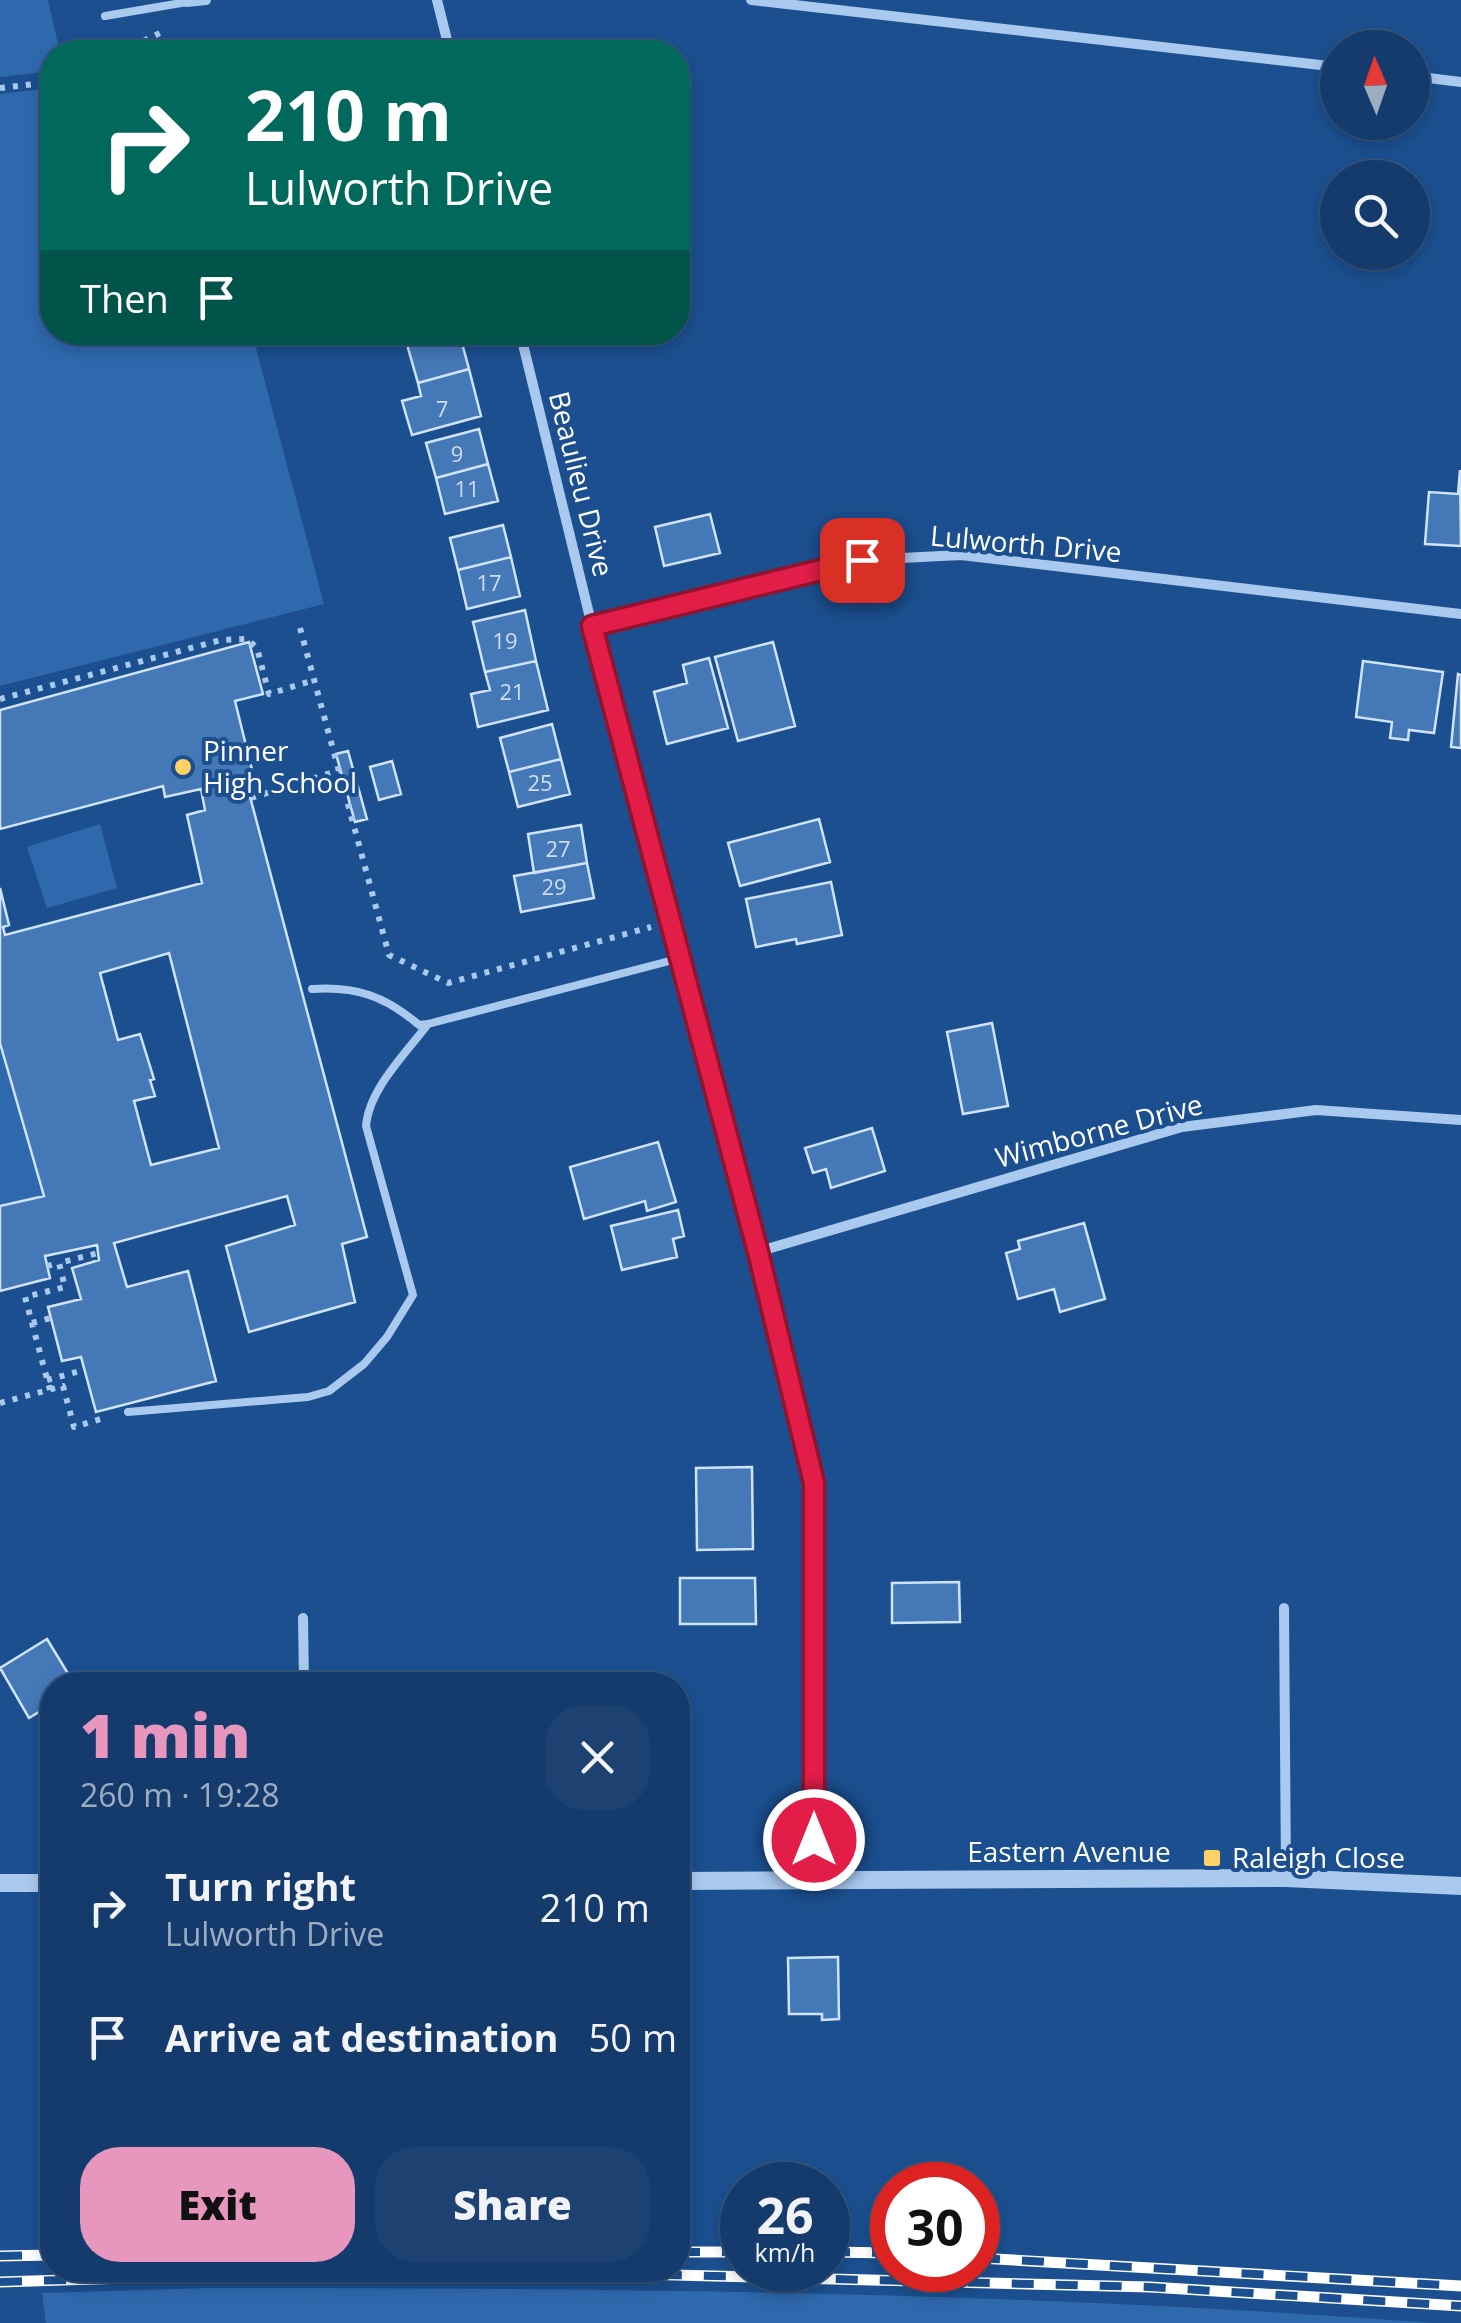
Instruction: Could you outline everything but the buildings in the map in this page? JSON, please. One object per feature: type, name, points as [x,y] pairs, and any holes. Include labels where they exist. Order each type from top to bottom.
[{"type":"street","points":[[186,2],[206,0]]},
{"type":"street","points":[[437,0],[447,40]]},
{"type":"street","points":[[751,0],[1320,66]]},
{"type":"street","points":[[1430,78],[1461,82]]},
{"type":"street","name":"Beaulieu Drive","points":[[523,345],[814,1483],[814,1880]]},
{"type":"street","name":"Lulworth Drive","points":[[592,626],[862,560],[962,555],[1461,614]]},
{"type":"street","name":"Wimborne Drive","points":[[758,1252],[1182,1127],[1316,1110],[1461,1120]]},
{"type":"street","points":[[1284,1608],[1286,1878]]},
{"type":"street","points":[[304,1618],[304,1672]]},
{"type":"street","name":"Eastern Avenue","points":[[690,1880],[1286,1878],[1461,1886]]},
{"type":"street","points":[[0,1883],[40,1883]]},
{"type":"lane","points":[[106,16],[186,2]]},
{"type":"lane","points":[[312,989],[369,993],[390,1002],[419,1024],[428,1024],[681,958]]},
{"type":"lane","points":[[128,1412],[314,1396],[347,1380],[387,1337],[414,1296],[366,1126],[367,1112],[428,1024]]},
{"type":"path","points":[[0,88],[40,83]]},
{"type":"path","points":[[300,628],[388,955],[448,983],[671,921]]},
{"type":"path","points":[[0,699],[247,638],[257,648],[269,694],[314,680]]},
{"type":"path","points":[[251,798],[340,770]]},
{"type":"path","points":[[48,1266],[98,1253]]},
{"type":"path","points":[[50,1390],[25,1297],[65,1286],[59,1263]]},
{"type":"path","points":[[32,1323],[51,1318]]},
{"type":"path","points":[[47,1380],[84,1370]]},
{"type":"path","points":[[0,1403],[64,1386],[74,1426],[128,1412]]},
{"type":"shaded area","points":[[0,0],[48,0],[57,40],[40,40],[40,72],[0,77]]},
{"type":"shaded area","points":[[40,89],[40,345],[255,345],[324,604],[0,686],[0,94]]},
{"type":"shaded area","points":[[100,824],[117,888],[47,908],[27,847]]},
{"type":"shaded area","points":[[0,1043],[44,1196],[0,1205]]},
{"type":"shaded area","points":[[209,2288],[516,2289],[975,2298],[1434,2323],[46,2323],[42,2293]]},
{"type":"railway","points":[[690,2252],[720,2252]]},
{"type":"railway","points":[[850,2252],[870,2253]]},
{"type":"railway","points":[[0,2256],[40,2255]]},
{"type":"railway","points":[[1000,2259],[1461,2286]]},
{"type":"railway","points":[[690,2275],[1150,2287],[1461,2306]]},
{"type":"railway","points":[[0,2282],[40,2281]]},
{"type":"place","name":"Pinner High School","points":[[183,767]]},
{"type":"place","name":"Raleigh Close","points":[[1212,1858]]},
{"type":"route","points":[[814,1840],[814,1483],[758,1252],[592,626],[862,560]]}]
